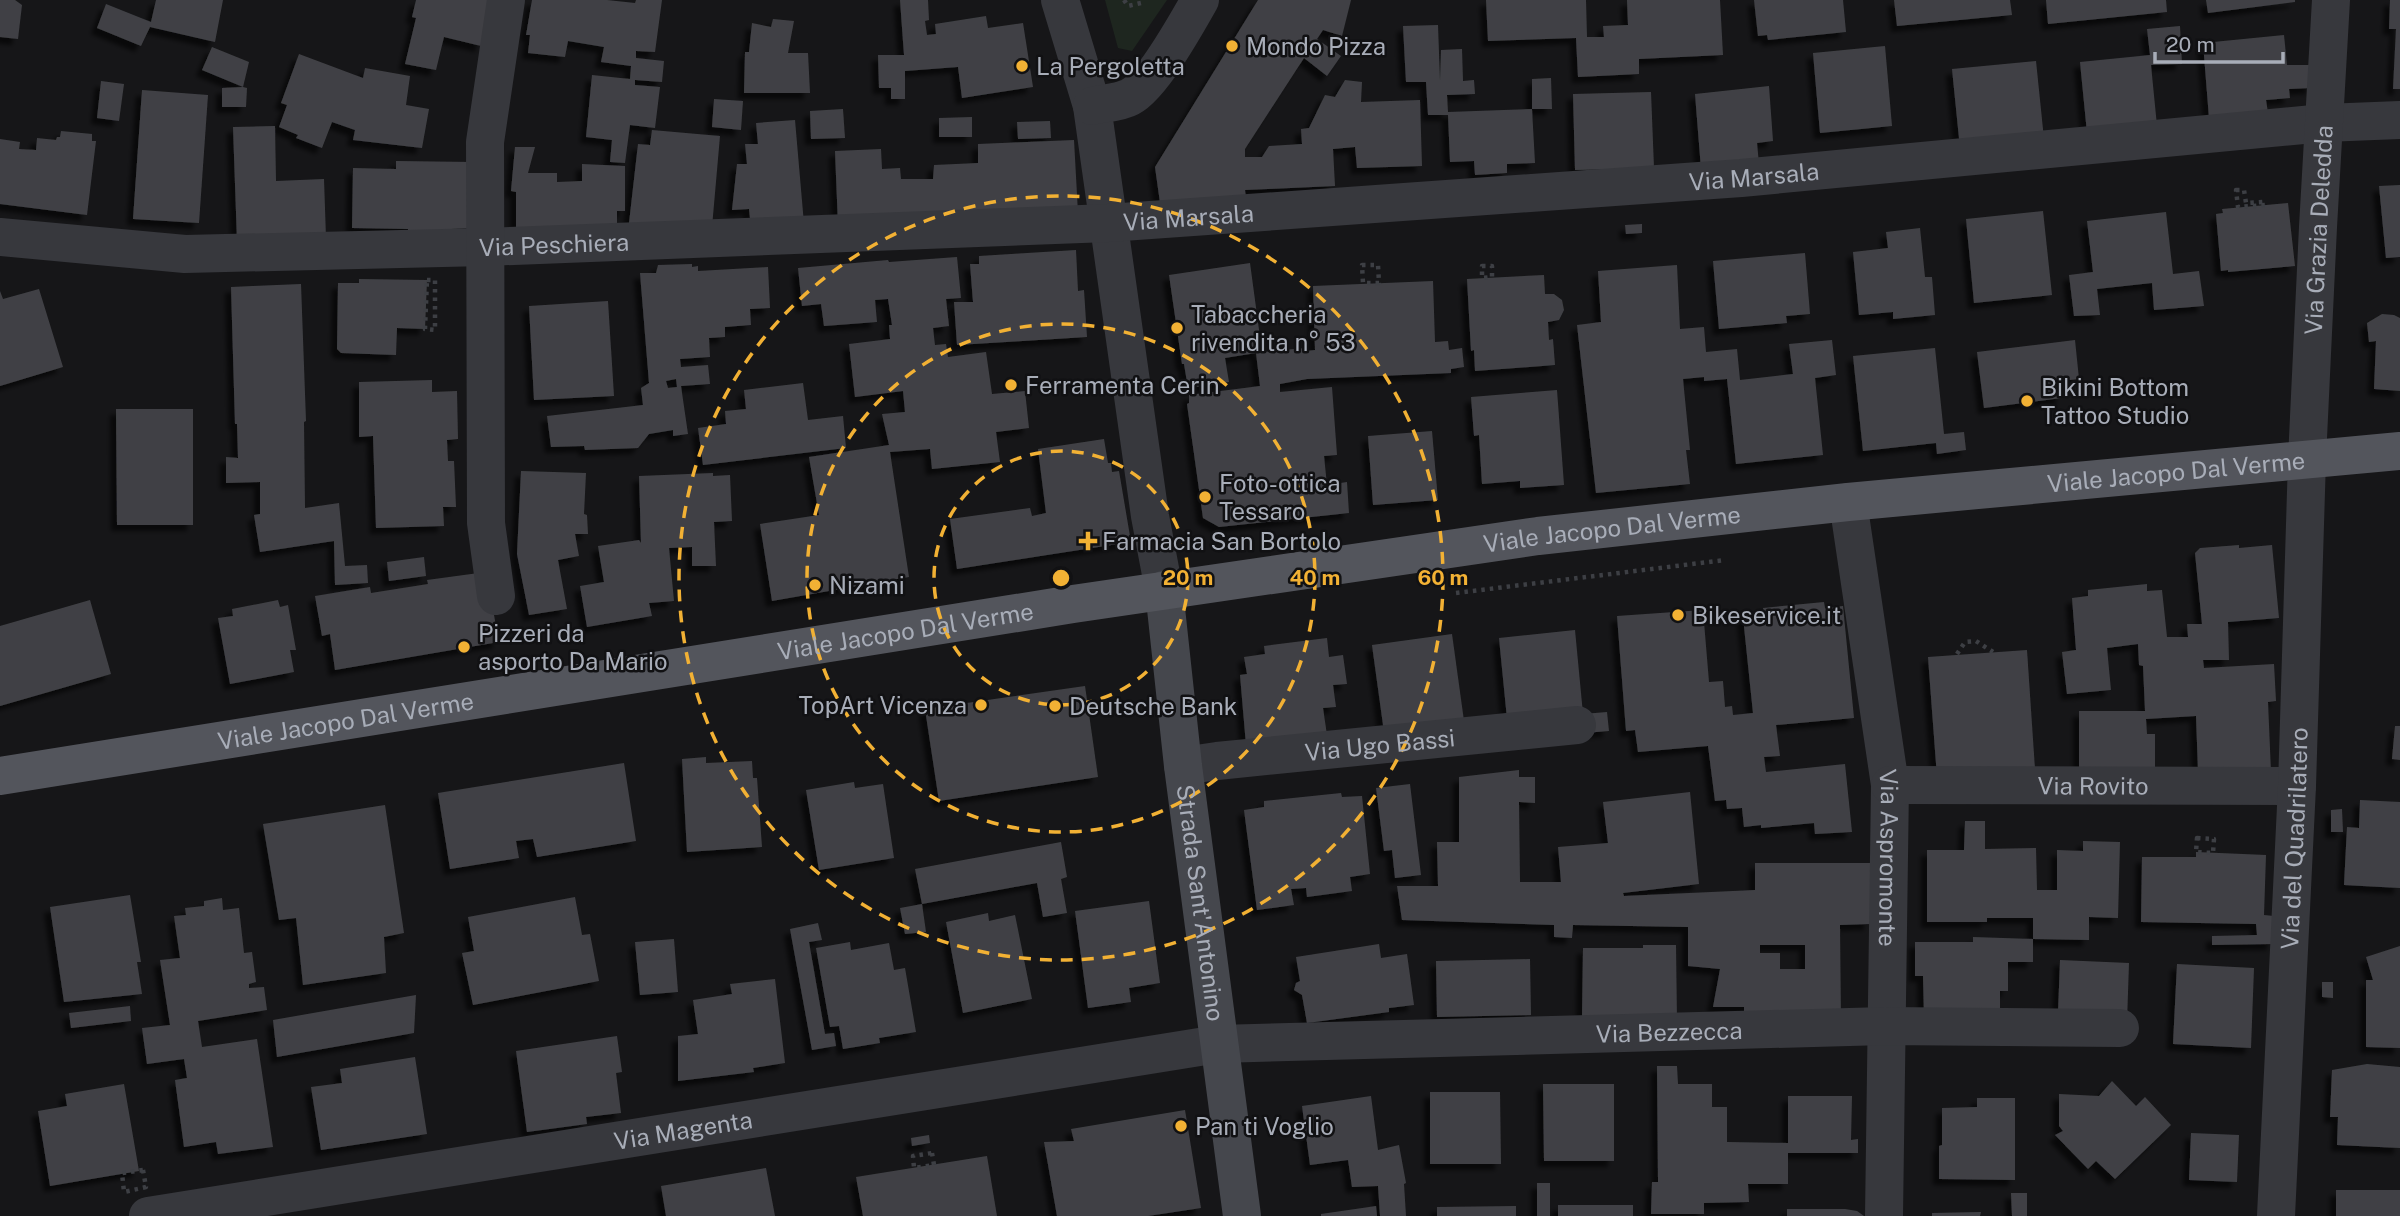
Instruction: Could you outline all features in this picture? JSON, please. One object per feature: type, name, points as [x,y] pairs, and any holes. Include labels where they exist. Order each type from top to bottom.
[{"type":"main road","name":"Viale Jacopo Dal Verme","points":[[0,775],[1164,590],[1538,536],[1848,502],[2400,451]]},
{"type":"main road","name":"Strada Sant'Antonino","points":[[1164,590],[1182,766],[1242,1216]]},
{"type":"street","points":[[496,596],[486,523],[485,142],[506,0]]},
{"type":"street","points":[[1060,0],[1092,106],[1150,516],[1164,590]]},
{"type":"street","points":[[1092,106],[1130,97],[1149,79],[1200,0]]},
{"type":"street","name":"Via Grazia Deledda","points":[[2307,459],[2332,0]]},
{"type":"street","name":"Via Marsala","points":[[1108,223],[1741,178],[2324,124],[2400,120]]},
{"type":"street","name":"Via Peschiera","points":[[0,237],[185,254],[485,247],[1108,223]]},
{"type":"street","name":"Via del Quadrilatero","points":[[2276,1216],[2297,786],[2307,459]]},
{"type":"street","name":"Via Aspromonte","points":[[1848,502],[1890,785],[1884,1216]]},
{"type":"street","name":"Via Ugo Bassi","points":[[1182,766],[1577,725]]},
{"type":"street","name":"Via Rovito","points":[[1890,785],[2297,786]]},
{"type":"street","name":"Via Bezzecca","points":[[1218,1044],[1885,1026],[2120,1028]]},
{"type":"street","name":"Via Magenta","points":[[148,1216],[1218,1044]]},
{"type":"path","points":[[1124,0],[1128,6],[1141,4],[1143,0]]},
{"type":"path","points":[[2236,190],[2244,190],[2246,203],[2264,202],[2265,205],[2238,208],[2236,190]]},
{"type":"path","points":[[1362,265],[1378,265],[1379,283],[1363,283],[1362,265]]},
{"type":"path","points":[[427,280],[435,280],[435,330],[425,329],[427,280]]},
{"type":"path","points":[[1443,595],[1731,560]]},
{"type":"path","points":[[1956,654],[1965,642],[1976,641],[1993,652]]},
{"type":"path","points":[[2197,838],[2214,839],[2213,853],[2196,852],[2197,838]]},
{"type":"path","points":[[932,1153],[934,1165],[914,1168],[913,1156],[932,1153]]},
{"type":"shaded area","points":[[1105,0],[1167,0],[1132,51],[1118,48]]},
{"type":"building","points":[[0,0],[15,0],[22,5],[18,39],[0,37]]},
{"type":"building","points":[[156,0],[223,0],[215,42],[150,27],[141,46],[97,28],[106,4],[151,22]]},
{"type":"building","points":[[416,0],[492,0],[481,46],[444,37],[436,70],[405,64],[416,18],[412,17]]},
{"type":"building","points":[[532,0],[607,0],[635,3],[636,0],[662,0],[655,52],[636,51],[636,58],[664,61],[662,82],[635,80],[635,85],[660,87],[655,128],[630,125],[625,163],[610,162],[612,140],[586,137],[592,75],[630,79],[631,66],[601,62],[604,47],[568,41],[565,57],[528,53],[530,35],[526,35]]},
{"type":"building","points":[[900,0],[928,0],[929,20],[925,21],[927,35],[936,34],[935,24],[986,16],[988,28],[1023,23],[1033,87],[962,98],[958,67],[905,71],[905,99],[891,99],[891,88],[879,88],[878,55],[904,55]]},
{"type":"building","points":[[1258,0],[1351,0],[1342,36],[1323,30],[1317,39],[1341,56],[1327,76],[1304,58],[1245,149],[1245,157],[1262,157],[1269,146],[1302,144],[1301,129],[1309,128],[1325,95],[1335,97],[1345,80],[1362,82],[1361,102],[1420,100],[1422,166],[1357,168],[1355,147],[1333,149],[1335,186],[1245,190],[1247,206],[1161,210],[1155,167]]},
{"type":"building","points":[[1486,0],[1586,0],[1587,37],[1604,37],[1603,26],[1628,25],[1627,0],[1720,0],[1723,55],[1639,59],[1639,74],[1578,77],[1576,38],[1488,41]]},
{"type":"building","points":[[1754,0],[1843,0],[1846,32],[1768,40],[1767,35],[1758,36]]},
{"type":"building","points":[[1894,0],[2010,0],[2012,15],[1897,26]]},
{"type":"building","points":[[2046,0],[2166,0],[2167,12],[2048,24]]},
{"type":"building","points":[[2206,0],[2295,0],[2295,2],[2208,13]]},
{"type":"building","points":[[2390,0],[2400,0],[2400,89],[2393,89],[2396,29],[2389,29]]},
{"type":"building","points":[[773,19],[794,21],[788,53],[808,53],[810,93],[744,93],[745,52],[749,52],[752,23],[771,27]]},
{"type":"building","points":[[1438,25],[1440,81],[1441,50],[1462,49],[1463,81],[1474,80],[1475,94],[1447,95],[1448,112],[1532,109],[1535,163],[1507,164],[1507,173],[1475,175],[1474,161],[1450,162],[1448,115],[1428,115],[1426,82],[1406,82],[1403,26]]},
{"type":"building","points":[[2180,26],[2182,64],[2151,65],[2157,126],[2087,133],[2080,62],[2150,55],[2147,29]]},
{"type":"building","points":[[2284,35],[2287,65],[2312,65],[2312,88],[2289,89],[2290,98],[2266,100],[2268,113],[2209,118],[2203,43]]},
{"type":"building","points":[[1885,46],[1892,126],[1820,133],[1813,53]]},
{"type":"building","points":[[212,47],[249,62],[243,87],[202,70]]},
{"type":"building","points":[[299,54],[363,78],[365,68],[410,76],[406,105],[429,109],[422,148],[353,140],[355,130],[332,122],[322,148],[296,138],[298,135],[279,127],[287,105],[281,103]]},
{"type":"building","points":[[2036,61],[2044,139],[1960,148],[1952,69]]},
{"type":"building","points":[[1551,78],[1552,109],[1532,109],[1532,79]]},
{"type":"building","points":[[101,81],[124,84],[119,121],[97,118]]},
{"type":"building","points":[[1769,86],[1773,141],[1757,143],[1759,164],[1701,169],[1695,94]]},
{"type":"building","points":[[222,88],[247,88],[246,107],[222,107]]},
{"type":"building","points":[[142,90],[208,95],[199,223],[133,219]]},
{"type":"building","points":[[1651,92],[1654,168],[1575,170],[1573,94]]},
{"type":"building","points":[[714,99],[743,101],[741,130],[712,127]]},
{"type":"building","points":[[843,109],[845,138],[811,139],[810,111]]},
{"type":"building","points":[[972,117],[972,137],[939,137],[939,118]]},
{"type":"building","points":[[795,120],[804,224],[751,228],[749,209],[732,210],[737,164],[747,164],[745,144],[758,144],[756,123]]},
{"type":"building","points":[[1050,121],[1051,138],[1018,139],[1017,122]]},
{"type":"building","points":[[275,126],[276,181],[324,179],[326,238],[237,241],[233,127]]},
{"type":"building","points":[[652,130],[720,136],[712,227],[629,223],[638,144],[650,145]]},
{"type":"building","points":[[61,131],[92,134],[92,141],[96,141],[87,215],[0,204],[0,139],[20,142],[19,149],[36,150],[37,138],[56,140]]},
{"type":"building","points":[[1074,140],[1078,213],[838,225],[835,151],[881,149],[882,169],[900,168],[901,179],[933,179],[934,165],[978,163],[978,144]]},
{"type":"building","points":[[515,147],[535,147],[528,173],[557,173],[557,182],[582,181],[582,164],[625,166],[625,211],[617,211],[617,237],[516,235],[516,192],[511,191]]},
{"type":"building","points":[[396,161],[473,162],[472,228],[451,229],[451,245],[408,244],[408,229],[352,228],[353,168],[396,169]]},
{"type":"building","points":[[2400,185],[2400,257],[2386,258],[2379,186]]},
{"type":"building","points":[[2288,203],[2295,266],[2221,271],[2216,214],[2223,213],[2222,209]]},
{"type":"building","points":[[2043,211],[2052,295],[1974,303],[1966,219]]},
{"type":"building","points":[[2166,212],[2173,274],[2199,271],[2204,306],[2154,310],[2152,283],[2097,289],[2100,315],[2074,316],[2069,275],[2093,272],[2087,221]]},
{"type":"building","points":[[1642,224],[1642,233],[1626,234],[1625,225]]},
{"type":"building","points":[[1920,228],[1925,277],[1932,277],[1935,315],[1893,319],[1893,312],[1859,315],[1853,252],[1888,248],[1886,232]]},
{"type":"building","points":[[1076,250],[1078,291],[1084,290],[1087,337],[957,345],[954,302],[973,302],[970,264],[979,264],[979,256]]},
{"type":"building","points":[[1805,253],[1810,314],[1786,316],[1787,323],[1719,329],[1713,261]]},
{"type":"building","points":[[957,257],[961,298],[946,299],[949,326],[933,328],[935,345],[946,344],[948,357],[986,352],[992,394],[1025,391],[1029,428],[996,432],[1000,462],[932,469],[930,449],[890,452],[909,577],[772,601],[760,524],[819,515],[809,457],[889,445],[882,414],[905,412],[903,391],[855,397],[849,344],[890,339],[889,325],[892,325],[888,299],[875,300],[877,322],[824,326],[821,304],[802,306],[798,268]]},
{"type":"building","points":[[1250,263],[1262,352],[1306,348],[1306,351],[1315,350],[1313,286],[1433,281],[1435,342],[1448,341],[1449,350],[1462,348],[1464,367],[1451,369],[1451,373],[1307,379],[1280,384],[1280,392],[1332,387],[1337,455],[1324,456],[1327,485],[1347,482],[1349,513],[1219,527],[1203,518],[1187,404],[1189,395],[1260,386],[1256,353],[1225,358],[1229,382],[1188,388],[1169,275]]},
{"type":"building","points":[[692,264],[692,267],[698,266],[698,271],[768,267],[770,308],[750,309],[751,325],[725,327],[725,337],[709,338],[710,357],[680,359],[681,367],[708,365],[710,384],[681,386],[688,434],[673,436],[673,430],[649,434],[638,448],[585,450],[584,446],[551,447],[547,416],[643,405],[641,388],[649,383],[640,273],[656,273],[658,265]],"holes":[[[676,379],[677,387],[668,388],[666,381]]]},
{"type":"building","points":[[1677,265],[1680,329],[1704,327],[1706,352],[1737,349],[1740,380],[1793,374],[1789,344],[1832,340],[1836,375],[1815,378],[1823,455],[1736,464],[1727,379],[1683,379],[1690,450],[1686,450],[1690,484],[1596,493],[1577,325],[1601,322],[1598,271]]},
{"type":"building","points":[[1544,275],[1545,294],[1554,294],[1562,300],[1564,310],[1559,320],[1548,322],[1549,340],[1553,339],[1555,365],[1475,371],[1474,350],[1471,351],[1467,279]]},
{"type":"building","points":[[359,279],[427,280],[425,329],[397,328],[396,355],[341,353],[337,349],[338,283],[359,283]]},
{"type":"building","points":[[301,284],[306,421],[305,508],[339,503],[345,566],[367,565],[368,583],[335,585],[334,541],[260,552],[254,515],[260,514],[260,482],[226,483],[226,457],[238,458],[231,287]]},
{"type":"building","points":[[39,289],[63,367],[0,386],[0,291],[3,299]]},
{"type":"building","points":[[608,301],[614,396],[534,400],[529,306]]},
{"type":"building","points":[[2382,314],[2400,318],[2400,391],[2374,389],[2376,341],[2369,342],[2367,323]]},
{"type":"building","points":[[2075,340],[2079,379],[2060,381],[2062,398],[1984,408],[1977,352]]},
{"type":"building","points":[[1935,348],[1944,434],[1964,432],[1966,450],[1937,454],[1936,443],[1863,451],[1853,356]]},
{"type":"building","points":[[432,380],[432,392],[457,391],[458,439],[447,440],[448,461],[454,461],[456,507],[443,507],[444,526],[376,528],[373,436],[359,437],[359,382]]},
{"type":"building","points":[[803,383],[808,420],[843,416],[846,448],[703,465],[698,428],[726,424],[725,411],[746,409],[744,390]]},
{"type":"building","points":[[1557,390],[1564,485],[1520,488],[1520,481],[1482,484],[1479,435],[1474,436],[1471,397]]},
{"type":"building","points":[[116,409],[193,409],[193,525],[117,525]]},
{"type":"building","points":[[1432,431],[1438,500],[1373,505],[1368,436]]},
{"type":"building","points":[[1104,439],[1112,472],[1119,471],[1131,542],[957,569],[950,519],[1030,508],[1032,516],[1046,513],[1038,449]]},
{"type":"building","points":[[521,471],[586,473],[584,514],[587,515],[588,534],[575,534],[579,556],[558,560],[567,609],[529,615],[517,554]]},
{"type":"building","points":[[713,473],[713,476],[730,475],[732,521],[714,522],[716,566],[692,566],[692,547],[669,548],[674,601],[649,603],[652,616],[587,627],[580,586],[604,582],[598,546],[639,540],[641,543],[639,476]]},
{"type":"building","points":[[2239,545],[2239,548],[2272,545],[2279,618],[2228,622],[2229,660],[2203,660],[2204,668],[2274,664],[2276,701],[2268,702],[2271,772],[2198,771],[2196,716],[2146,719],[2147,734],[2155,734],[2155,777],[2079,778],[2079,711],[2145,711],[2143,666],[2139,665],[2138,644],[2107,648],[2111,690],[2067,694],[2062,652],[2076,650],[2072,598],[2088,596],[2088,590],[2147,584],[2147,591],[2162,590],[2167,637],[2188,637],[2187,624],[2202,624],[2195,553],[2200,548]]},
{"type":"building","points":[[424,557],[426,576],[389,581],[387,562]]},
{"type":"building","points":[[486,572],[499,642],[335,670],[330,634],[322,636],[315,596],[370,587],[371,593],[428,584],[427,580]]},
{"type":"building","points":[[90,600],[111,674],[0,706],[0,626]]},
{"type":"building","points":[[278,600],[280,607],[288,605],[296,650],[290,650],[294,672],[230,684],[218,618],[233,616],[232,609]]},
{"type":"building","points":[[1824,602],[1825,608],[1843,606],[1854,718],[1776,725],[1780,756],[1764,757],[1766,772],[1845,764],[1852,832],[1815,834],[1814,823],[1744,827],[1742,808],[1727,809],[1726,800],[1715,801],[1708,746],[1638,752],[1635,730],[1626,731],[1617,616],[1703,610],[1709,682],[1723,681],[1725,707],[1732,706],[1733,715],[1753,713],[1743,617],[1764,614],[1763,608]]},
{"type":"building","points":[[1575,630],[1583,714],[1607,712],[1609,731],[1509,739],[1499,638]]},
{"type":"building","points":[[1452,634],[1464,721],[1384,732],[1372,645]]},
{"type":"building","points":[[1327,638],[1329,657],[1343,655],[1347,684],[1333,685],[1336,707],[1323,708],[1327,735],[1246,745],[1240,675],[1247,674],[1244,657],[1265,654],[1264,646]]},
{"type":"building","points":[[2027,650],[2035,769],[1937,777],[1928,657]]},
{"type":"building","points":[[1085,686],[1098,777],[939,801],[925,709]]},
{"type":"building","points":[[2395,726],[2400,726],[2400,760],[2392,759]]},
{"type":"building","points":[[706,757],[706,763],[752,761],[753,778],[757,778],[762,847],[687,852],[682,759]]},
{"type":"building","points":[[624,763],[636,841],[537,857],[533,839],[516,841],[519,858],[450,869],[438,793]]},
{"type":"building","points":[[1519,770],[1519,777],[1535,777],[1535,803],[1519,802],[1520,882],[1561,882],[1558,847],[1608,843],[1603,802],[1690,792],[1699,884],[1623,893],[1624,896],[1755,890],[1755,863],[1870,863],[1870,924],[1840,925],[1841,1022],[1744,1021],[1744,1007],[1713,1007],[1720,969],[1688,966],[1688,927],[1573,925],[1572,938],[1554,937],[1554,925],[1402,920],[1397,886],[1438,886],[1437,842],[1459,842],[1459,777]],"holes":[[[1760,945],[1805,945],[1805,969],[1780,969],[1780,953],[1760,953]]]},
{"type":"building","points":[[854,782],[855,788],[883,784],[894,858],[819,870],[806,790]]},
{"type":"building","points":[[1410,784],[1421,875],[1395,878],[1392,850],[1384,851],[1376,788]]},
{"type":"building","points":[[1341,793],[1342,797],[1362,796],[1370,874],[1350,877],[1352,891],[1307,897],[1306,888],[1291,889],[1294,905],[1257,910],[1244,810],[1264,807],[1264,801]]},
{"type":"building","points":[[2360,800],[2400,802],[2400,888],[2344,885],[2347,827],[2359,828]]},
{"type":"building","points":[[385,805],[404,933],[384,937],[386,973],[303,985],[296,918],[279,920],[263,824]]},
{"type":"building","points":[[2342,809],[2343,832],[2331,832],[2331,810]]},
{"type":"building","points":[[1965,821],[1985,821],[1985,849],[2036,848],[2037,890],[2057,890],[2057,850],[2083,851],[2083,841],[2120,842],[2118,918],[2089,917],[2089,940],[2033,939],[2033,918],[1987,918],[1987,922],[1927,922],[1927,850],[1964,850]]},
{"type":"building","points":[[1061,842],[1067,877],[1061,879],[1067,913],[1043,917],[1037,883],[922,904],[915,869]]},
{"type":"building","points":[[2196,852],[2266,855],[2264,915],[2274,916],[2273,944],[2212,945],[2212,936],[2257,935],[2256,924],[2141,922],[2142,857],[2196,857]]},
{"type":"building","points":[[130,895],[141,962],[137,962],[142,994],[64,1002],[50,907]]},
{"type":"building","points":[[575,897],[582,935],[590,934],[599,981],[473,1005],[462,953],[474,951],[468,917]]},
{"type":"building","points":[[222,898],[223,910],[239,908],[244,953],[252,952],[256,982],[249,984],[249,988],[264,987],[267,1010],[198,1021],[202,1047],[257,1039],[273,1147],[218,1154],[216,1142],[184,1147],[175,1080],[187,1078],[184,1059],[147,1064],[142,1028],[170,1025],[160,960],[180,958],[174,916],[186,915],[185,908],[204,906],[204,901]]},
{"type":"building","points":[[1149,901],[1160,983],[1129,988],[1131,1002],[1088,1008],[1075,911]]},
{"type":"building","points":[[922,904],[926,932],[905,934],[900,908]]},
{"type":"building","points":[[988,913],[989,921],[1015,915],[1032,999],[963,1013],[946,922]]},
{"type":"building","points":[[818,923],[822,940],[809,942],[825,1034],[834,1033],[836,1046],[812,1050],[790,929]]},
{"type":"building","points":[[1973,937],[2033,939],[2033,962],[2008,962],[2008,991],[2000,991],[2000,1008],[1924,1016],[1923,976],[1915,976],[1915,942],[1973,942]]},
{"type":"building","points":[[674,939],[678,992],[640,995],[635,942]]},
{"type":"building","points":[[850,942],[851,950],[889,943],[894,970],[905,968],[916,1032],[879,1038],[880,1043],[843,1049],[839,1026],[830,1027],[816,948]]},
{"type":"building","points":[[1379,944],[1381,958],[1407,954],[1414,1005],[1389,1008],[1389,1012],[1307,1023],[1302,995],[1294,990],[1296,983],[1300,981],[1296,957]]},
{"type":"building","points":[[1643,945],[1676,945],[1677,1021],[1582,1017],[1583,948],[1643,948]]},
{"type":"building","points":[[2400,946],[2400,1048],[2366,1047],[2366,980],[2373,980],[2366,957]]},
{"type":"building","points":[[1530,959],[1531,1015],[1437,1017],[1436,961]]},
{"type":"building","points":[[2060,960],[2129,963],[2127,1022],[2058,1013]]},
{"type":"building","points":[[2177,964],[2254,968],[2251,1048],[2173,1044]]},
{"type":"building","points":[[775,979],[785,1063],[753,1068],[754,1072],[678,1081],[678,1036],[698,1034],[693,1000],[732,994],[730,984]]},
{"type":"building","points":[[2322,982],[2333,982],[2333,998],[2322,997]]},
{"type":"building","points":[[416,995],[414,1033],[277,1057],[273,1020]]},
{"type":"building","points":[[130,1006],[131,1021],[71,1028],[69,1013]]},
{"type":"building","points":[[617,1036],[622,1072],[616,1073],[621,1113],[586,1117],[587,1124],[527,1132],[516,1051]]},
{"type":"building","points":[[415,1057],[427,1134],[321,1150],[311,1087],[342,1083],[340,1069]]},
{"type":"building","points":[[2367,1064],[2400,1067],[2400,1148],[2337,1145],[2338,1117],[2330,1117],[2332,1070]]},
{"type":"building","points":[[1657,1066],[1677,1066],[1678,1084],[1712,1084],[1712,1107],[1727,1107],[1727,1142],[1788,1143],[1788,1096],[1852,1096],[1851,1140],[1858,1139],[1858,1153],[1788,1153],[1788,1184],[1748,1184],[1749,1202],[1704,1203],[1704,1214],[1651,1214],[1652,1182],[1658,1182]]},
{"type":"building","points":[[2112,1081],[2136,1106],[2145,1097],[2171,1125],[2115,1179],[2096,1161],[2088,1169],[2055,1135],[2063,1131],[2059,1126],[2059,1094],[2099,1096]]},
{"type":"building","points":[[124,1084],[139,1171],[50,1186],[38,1111],[67,1106],[65,1094]]},
{"type":"building","points":[[1543,1084],[1614,1084],[1614,1161],[1544,1161]]},
{"type":"building","points":[[1430,1092],[1500,1092],[1501,1164],[1430,1164]]},
{"type":"building","points":[[1371,1096],[1378,1150],[1399,1145],[1406,1183],[1406,1216],[1380,1216],[1378,1186],[1352,1187],[1348,1160],[1310,1165],[1302,1106]]},
{"type":"building","points":[[1977,1098],[2015,1098],[2015,1180],[1939,1179],[1942,1108],[1977,1107]]},
{"type":"building","points":[[1185,1110],[1201,1208],[1148,1216],[1057,1216],[1044,1142],[1074,1141],[1071,1129]]},
{"type":"building","points":[[2191,1133],[2239,1135],[2237,1182],[2189,1180]]},
{"type":"building","points":[[929,1135],[930,1143],[912,1146],[911,1138]]},
{"type":"building","points":[[987,1156],[997,1216],[863,1216],[856,1177]]},
{"type":"building","points":[[766,1168],[775,1216],[666,1216],[661,1186]]},
{"type":"building","points":[[1537,1183],[1550,1183],[1550,1216],[1537,1216]]},
{"type":"building","points":[[2336,1190],[2400,1190],[2400,1216],[2336,1216]]},
{"type":"building","points":[[2011,1193],[2027,1193],[2027,1216],[2012,1216]]},
{"type":"building","points":[[1558,1205],[1633,1205],[1633,1216],[1558,1216]]},
{"type":"building","points":[[1376,1206],[1377,1216],[1321,1216],[1321,1214]]},
{"type":"building","points":[[1516,1206],[1516,1216],[1437,1216],[1437,1207]]},
{"type":"building","points":[[1787,1209],[1845,1209],[1857,1211],[1864,1216],[1787,1216]]},
{"type":"building","points":[[1981,1212],[1980,1216],[1932,1216],[1932,1213]]},
{"type":"place","name":"Mondo Pizza","points":[[1232,46]]},
{"type":"place","name":"La Pergoletta","points":[[1022,66]]},
{"type":"place","name":"Tabaccheria rivendita n° 53","points":[[1177,328]]},
{"type":"place","name":"Ferramenta Cerin","points":[[1011,385]]},
{"type":"place","name":"Bikini Bottom Tattoo Studio","points":[[2027,401]]},
{"type":"place","name":"Foto-ottica Tessaro","points":[[1205,497]]},
{"type":"place","name":"Farmacia San Bortolo","points":[[1088,541]]},
{"type":"place","name":"Nizami","points":[[815,585]]},
{"type":"place","name":"Bikeservice.it","points":[[1678,615]]},
{"type":"place","name":"Pizzeri da asporto Da Mario","points":[[464,647]]},
{"type":"place","name":"TopArt Vicenza","points":[[981,705]]},
{"type":"place","name":"Deutsche Bank","points":[[1055,706]]},
{"type":"place","name":"Pan ti Voglio","points":[[1181,1126]]}]
